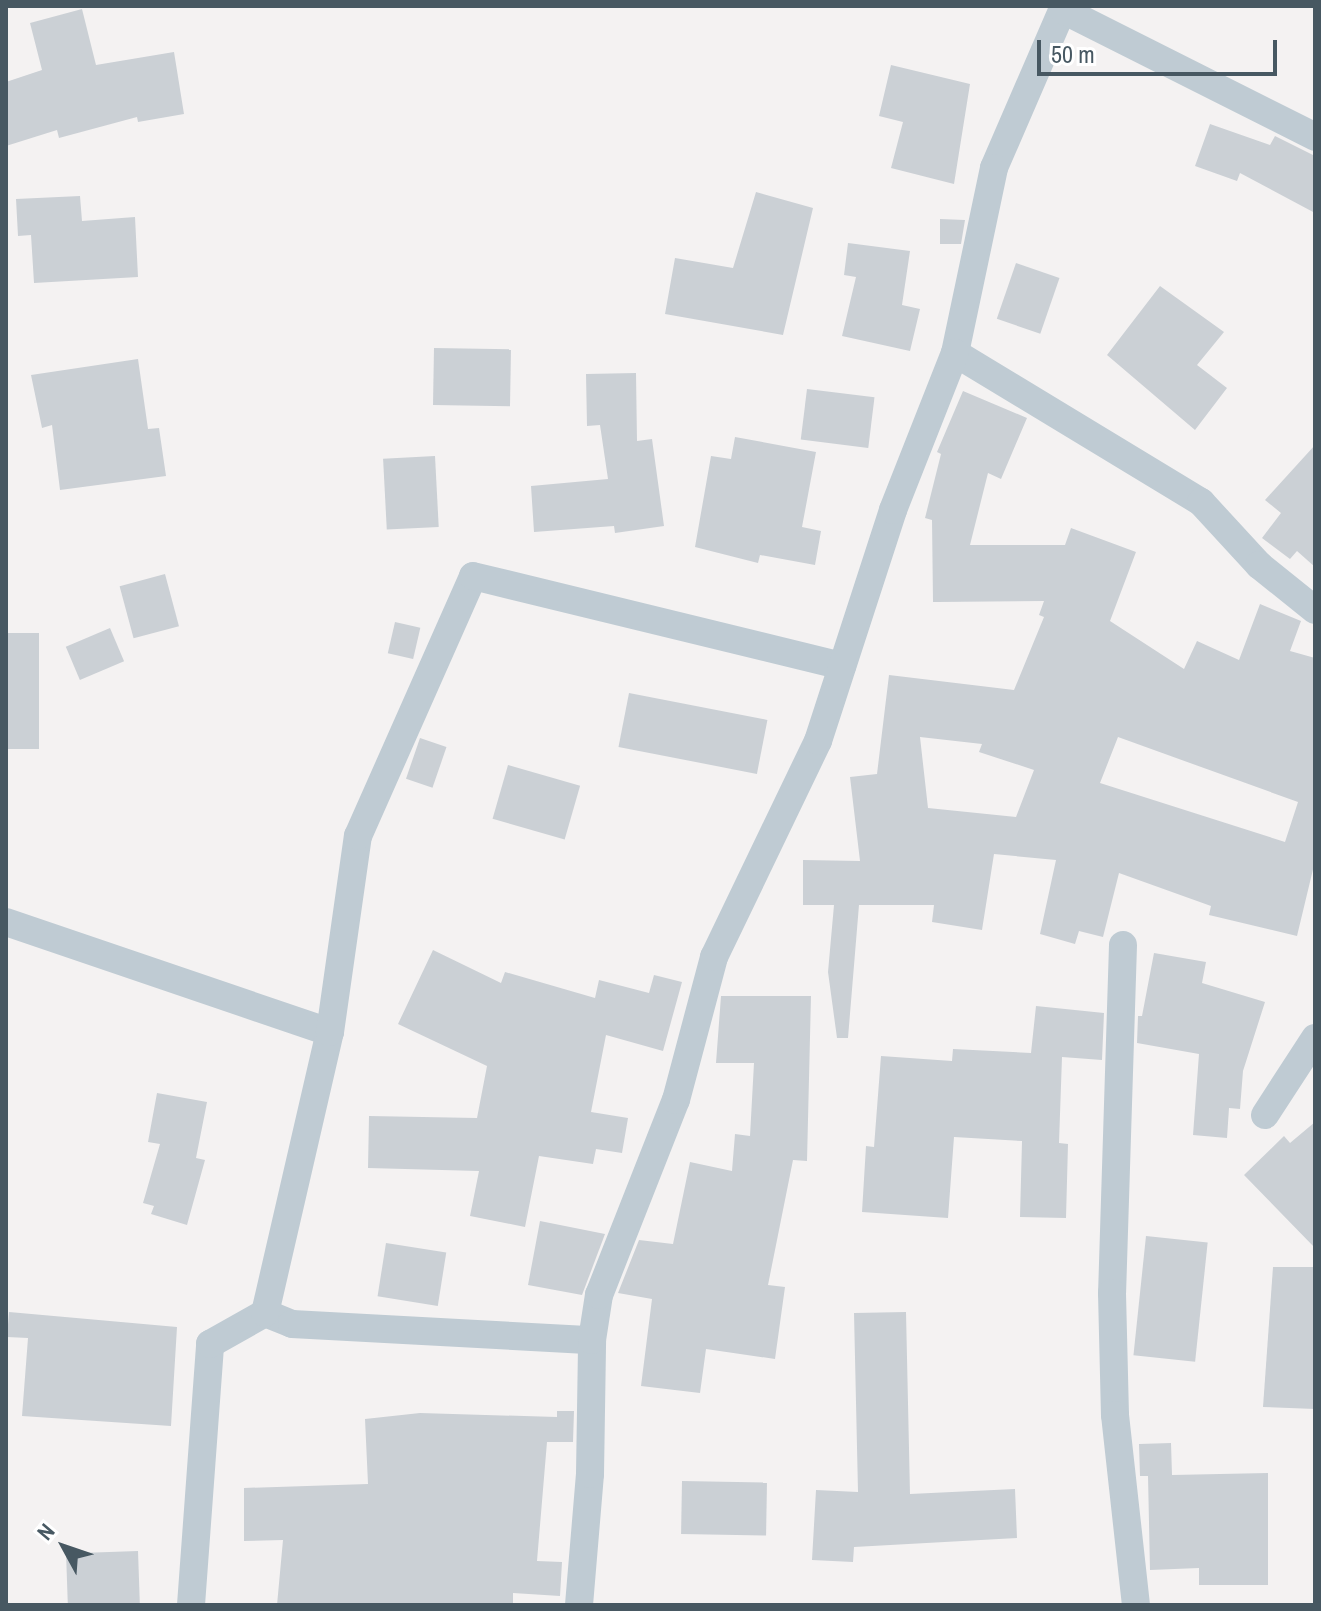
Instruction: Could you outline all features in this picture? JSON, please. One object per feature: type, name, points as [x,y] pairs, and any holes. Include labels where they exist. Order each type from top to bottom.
[{"type":"street","points":[[579,1605],[590,1474],[592,1340],[599,1295],[676,1100],[714,957],[802,781],[893,510],[955,353],[994,168],[1063,8],[1315,137]]},
{"type":"street","points":[[955,353],[1201,502],[1259,565],[1315,610]]},
{"type":"street","points":[[191,1605],[210,1344],[265,1313],[330,1032],[358,836],[473,576],[842,666]]},
{"type":"street","points":[[6,922],[330,1032]]},
{"type":"street","points":[[1123,945],[1112,1293],[1115,1415],[1136,1605]]},
{"type":"street","points":[[1265,1115],[1315,1038]]},
{"type":"street","points":[[265,1313],[292,1324],[592,1340]]},
{"type":"building","points":[[82,9],[96,65],[174,52],[184,114],[138,122],[137,117],[59,138],[57,130],[6,146],[6,82],[42,70],[30,23]]},
{"type":"building","points":[[891,65],[970,84],[954,184],[891,168],[903,122],[879,116]]},
{"type":"building","points":[[1210,124],[1270,145],[1275,136],[1315,156],[1315,213],[1240,173],[1237,181],[1195,166]]},
{"type":"building","points":[[756,192],[813,208],[783,335],[665,314],[675,258],[733,268]]},
{"type":"building","points":[[80,196],[82,221],[135,217],[138,277],[34,283],[31,235],[18,236],[16,199]]},
{"type":"building","points":[[940,219],[965,220],[961,244],[940,244]]},
{"type":"building","points":[[848,243],[910,251],[902,305],[920,309],[910,351],[842,336],[856,277],[844,275]]},
{"type":"building","points":[[1016,263],[1059,278],[1040,334],[997,319]]},
{"type":"building","points":[[1160,286],[1224,332],[1197,365],[1227,388],[1195,430],[1107,355]]},
{"type":"building","points":[[434,348],[511,349],[510,406],[433,405]]},
{"type":"building","points":[[138,359],[148,429],[159,428],[166,476],[60,490],[52,425],[42,428],[31,375]]},
{"type":"building","points":[[636,373],[637,441],[652,439],[664,526],[615,533],[614,526],[534,532],[531,486],[608,479],[600,425],[587,426],[586,374]]},
{"type":"building","points":[[807,389],[874,397],[868,448],[801,440]]},
{"type":"building","points":[[963,391],[1027,418],[1001,479],[988,473],[970,545],[1065,545],[1071,528],[1136,552],[1110,621],[1184,669],[1197,641],[1239,660],[1260,604],[1301,621],[1290,651],[1315,658],[1315,861],[1297,936],[1209,915],[1211,906],[1119,873],[1103,937],[1079,931],[1075,944],[1040,934],[1056,860],[994,854],[982,930],[932,922],[934,905],[859,905],[848,1038],[837,1038],[828,972],[834,905],[803,905],[803,860],[860,861],[850,777],[877,774],[889,675],[1014,690],[1044,617],[1039,615],[1044,601],[933,602],[932,520],[925,518],[941,454],[937,452]],"holes":[[[920,737],[982,744],[979,752],[1034,770],[1016,817],[928,808]],[[1118,737],[1298,802],[1285,842],[1100,783]]]},
{"type":"building","points":[[735,437],[816,452],[802,527],[821,531],[815,565],[760,555],[758,563],[695,547],[711,456],[731,459]]},
{"type":"building","points":[[1315,445],[1315,567],[1297,551],[1290,559],[1262,538],[1281,513],[1265,500]]},
{"type":"building","points":[[435,456],[439,527],[387,530],[383,459]]},
{"type":"building","points":[[165,574],[179,626],[134,638],[120,586]]},
{"type":"building","points":[[395,622],[420,628],[413,659],[388,653]]},
{"type":"building","points":[[110,628],[124,661],[80,680],[66,647]]},
{"type":"building","points":[[6,633],[39,633],[39,749],[6,749]]},
{"type":"building","points":[[629,693],[767,720],[757,774],[619,747]]},
{"type":"building","points":[[420,738],[446,747],[432,788],[406,779]]},
{"type":"building","points":[[508,765],[580,786],[565,840],[493,819]]},
{"type":"building","points":[[433,950],[501,983],[505,972],[595,998],[599,980],[649,993],[654,975],[682,982],[663,1051],[606,1035],[591,1112],[628,1118],[622,1153],[596,1149],[593,1164],[539,1156],[525,1227],[470,1216],[479,1171],[368,1168],[369,1116],[477,1118],[487,1066],[398,1024]]},
{"type":"building","points":[[1154,953],[1206,962],[1202,983],[1265,1002],[1243,1071],[1240,1109],[1229,1108],[1227,1138],[1193,1135],[1199,1054],[1137,1043],[1138,1016],[1142,1016]]},
{"type":"building","points":[[721,996],[811,996],[807,1161],[793,1160],[768,1285],[785,1287],[775,1359],[706,1349],[700,1393],[641,1386],[652,1299],[618,1293],[639,1240],[673,1244],[690,1162],[732,1171],[735,1134],[750,1136],[754,1063],[716,1063]]},
{"type":"building","points":[[1036,1006],[1104,1013],[1102,1060],[1062,1057],[1059,1143],[1068,1144],[1066,1218],[1020,1217],[1022,1141],[954,1137],[948,1218],[862,1212],[866,1146],[874,1147],[881,1056],[952,1061],[953,1049],[1031,1053]]},
{"type":"building","points":[[157,1093],[207,1102],[196,1158],[205,1160],[187,1225],[151,1214],[154,1206],[143,1203],[160,1144],[148,1142]]},
{"type":"building","points":[[1315,1122],[1315,1248],[1244,1175],[1284,1136],[1290,1143]]},
{"type":"building","points":[[540,1221],[605,1234],[582,1295],[528,1285]]},
{"type":"building","points":[[1146,1236],[1208,1242],[1195,1362],[1133,1355]]},
{"type":"building","points":[[386,1243],[446,1253],[438,1306],[378,1296]]},
{"type":"building","points":[[1273,1267],[1315,1267],[1315,1409],[1263,1407]]},
{"type":"building","points":[[9,1312],[177,1327],[171,1426],[22,1416],[28,1338],[7,1337]]},
{"type":"building","points":[[906,1312],[910,1494],[1015,1489],[1017,1538],[854,1547],[853,1562],[812,1560],[816,1490],[858,1492],[854,1313]]},
{"type":"building","points":[[557,1411],[574,1411],[573,1442],[547,1442],[537,1561],[562,1562],[560,1596],[513,1593],[513,1605],[277,1605],[283,1540],[244,1541],[244,1488],[368,1484],[365,1419],[420,1413],[557,1417]]},
{"type":"building","points":[[1171,1443],[1172,1475],[1268,1473],[1268,1585],[1199,1585],[1199,1568],[1150,1570],[1148,1476],[1140,1476],[1139,1444]]},
{"type":"building","points":[[682,1481],[767,1482],[766,1535],[681,1534]]},
{"type":"building","points":[[138,1551],[140,1605],[68,1605],[66,1554]]}]
